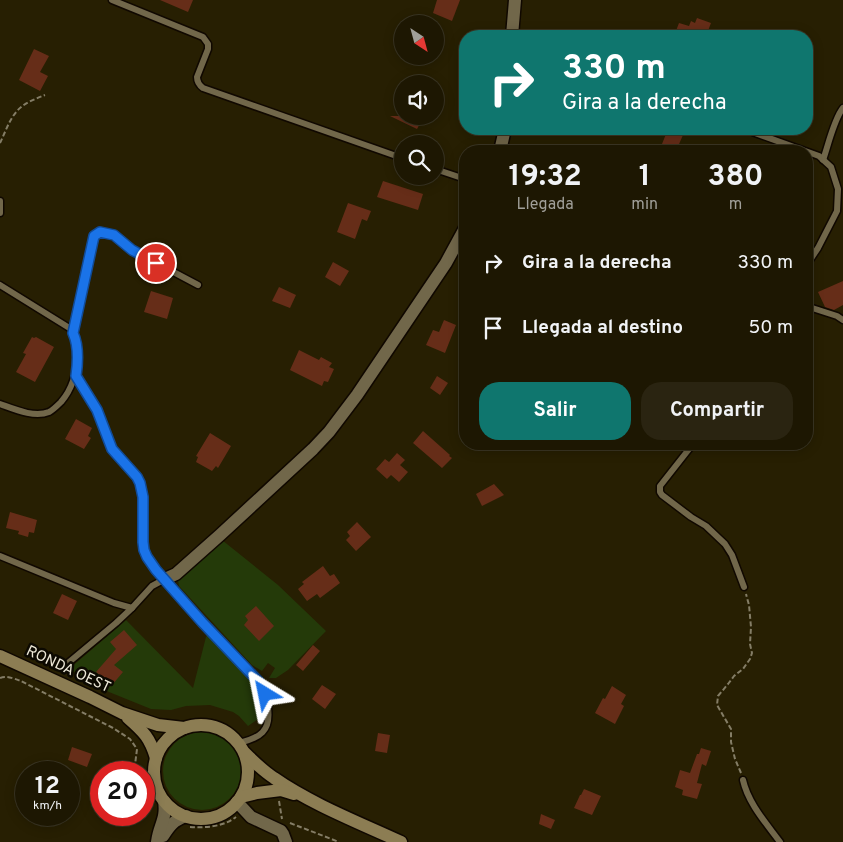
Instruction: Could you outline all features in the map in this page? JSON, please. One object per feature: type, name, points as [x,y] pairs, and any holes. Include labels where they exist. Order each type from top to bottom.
[{"type":"main road","name":"RONDA OEST","points":[[0,656],[90,697],[122,714],[158,724],[184,728]]},
{"type":"main road","name":"RONDA OEST","points":[[122,714],[144,733],[152,744],[156,758]]},
{"type":"main road","points":[[302,796],[281,790],[264,792],[218,815],[208,818],[197,818],[187,822],[164,801],[158,791],[154,769],[156,758],[167,740],[184,728],[196,725],[220,728],[231,734],[259,767],[302,796],[401,842]]},
{"type":"main road","points":[[240,803],[247,782],[248,766],[242,747]]},
{"type":"street","points":[[512,30],[515,0]]},
{"type":"street","points":[[165,579],[176,574],[220,536],[329,432],[379,363],[446,263],[459,240]]},
{"type":"street","points":[[158,842],[158,834],[165,817],[164,801]]},
{"type":"street","points":[[240,803],[251,817],[280,831],[286,842]]},
{"type":"street","points":[[158,842],[176,819],[187,822]]},
{"type":"lane","points":[[112,0],[203,37],[208,44],[208,49],[197,77],[199,86],[394,155]]},
{"type":"lane","points":[[824,160],[842,109]]},
{"type":"lane","points":[[761,135],[788,145]]},
{"type":"lane","points":[[813,154],[819,156],[831,167],[838,189],[837,211],[813,256]]},
{"type":"lane","points":[[444,172],[459,177]]},
{"type":"lane","points":[[0,201],[0,213]]},
{"type":"lane","points":[[73,333],[94,236],[100,232],[114,235],[132,250],[198,285]]},
{"type":"lane","points":[[0,285],[71,329],[77,346],[76,376],[64,398],[49,412],[26,413],[0,404]]},
{"type":"lane","points":[[813,308],[837,316],[843,320]]},
{"type":"lane","points":[[76,376],[97,410],[112,449],[140,483],[143,497],[144,550],[152,565],[264,689],[268,706],[269,724],[263,732],[242,747]]},
{"type":"lane","points":[[688,450],[660,486],[660,492],[706,526],[725,544],[732,555],[744,587]]},
{"type":"lane","points":[[0,556],[114,603],[132,608]]},
{"type":"lane","points":[[68,663],[116,623],[152,586],[165,579]]},
{"type":"lane","points":[[743,780],[751,801],[780,842]]},
{"type":"path","points":[[0,143],[18,110],[31,101],[45,95]]},
{"type":"path","points":[[743,780],[735,760],[731,729],[717,706],[718,696],[734,676],[743,669],[752,653],[749,605],[744,587]]},
{"type":"path","points":[[0,678],[12,678],[21,681],[113,728],[130,739],[137,749],[136,761]]},
{"type":"path","points":[[279,798],[282,820]]},
{"type":"path","points":[[187,822],[214,826],[230,821],[240,803]]},
{"type":"path","points":[[290,823],[339,842]]},
{"type":"green space","points":[[222,540],[278,585],[326,631],[288,670],[276,678],[269,678],[275,668],[268,663],[262,671],[252,665],[179,586],[178,580]]},
{"type":"green space","points":[[126,620],[193,688],[208,635],[259,690],[264,715],[248,726],[233,712],[210,705],[186,706],[171,710],[151,709],[109,692],[69,669]]},
{"type":"green space","points":[[202,732],[217,735],[230,743],[238,756],[241,771],[238,786],[230,799],[217,807],[202,810],[187,807],[174,799],[166,786],[163,771],[166,756],[174,743],[187,735]]},
{"type":"building","points":[[160,0],[193,0],[188,12]]},
{"type":"building","points":[[437,0],[460,0],[452,21],[444,18],[444,15],[433,13]]},
{"type":"building","points":[[697,18],[711,23],[708,30],[676,30],[679,23],[689,26],[691,21],[695,23]]},
{"type":"building","points":[[34,49],[49,56],[40,72],[48,76],[40,91],[19,80]]},
{"type":"building","points":[[409,125],[419,125],[417,129]]},
{"type":"building","points":[[666,135],[683,135],[679,145],[662,144]]},
{"type":"building","points":[[383,181],[423,194],[418,210],[377,197]]},
{"type":"building","points":[[348,203],[371,211],[367,221],[362,219],[355,239],[337,232]]},
{"type":"building","points":[[333,262],[349,271],[340,286],[325,277]]},
{"type":"building","points":[[843,281],[843,305],[834,310],[825,307],[818,292]]},
{"type":"building","points":[[279,287],[296,295],[290,308],[272,301]]},
{"type":"building","points":[[151,291],[173,298],[167,319],[144,312]]},
{"type":"building","points":[[444,320],[456,325],[445,353],[426,345],[433,330],[439,332]]},
{"type":"building","points":[[32,337],[36,337],[54,347],[35,382],[16,372],[26,354],[23,353]]},
{"type":"building","points":[[299,350],[319,360],[321,357],[332,363],[329,367],[334,369],[328,382],[324,381],[322,386],[290,370]]},
{"type":"building","points":[[437,376],[448,383],[440,395],[430,388]]},
{"type":"building","points":[[76,419],[92,428],[88,436],[91,438],[84,449],[65,439]]},
{"type":"building","points":[[423,431],[452,458],[442,468],[413,443]]},
{"type":"building","points":[[210,433],[231,446],[218,468],[216,466],[212,471],[196,462],[198,457],[196,456]]},
{"type":"building","points":[[397,453],[405,460],[400,465],[408,472],[399,482],[391,475],[387,479],[376,469],[385,459],[389,462]]},
{"type":"building","points":[[494,484],[504,495],[482,506],[476,494]]},
{"type":"building","points":[[10,512],[37,520],[34,533],[29,532],[28,537],[18,534],[19,531],[6,528]]},
{"type":"building","points":[[357,522],[371,537],[356,551],[346,540],[350,536],[347,532]]},
{"type":"building","points":[[323,566],[330,576],[334,574],[340,583],[320,598],[317,594],[307,601],[298,589],[304,584],[302,582]]},
{"type":"building","points":[[62,594],[77,601],[68,620],[53,613]]},
{"type":"building","points":[[256,606],[274,626],[259,641],[244,625],[248,620],[245,616]]},
{"type":"building","points":[[124,630],[137,645],[114,665],[123,672],[112,685],[96,672],[116,649],[110,642]]},
{"type":"building","points":[[313,645],[320,651],[303,671],[296,665]]},
{"type":"building","points":[[322,685],[336,694],[325,709],[312,699]]},
{"type":"building","points":[[612,686],[626,695],[621,704],[624,706],[615,724],[595,713]]},
{"type":"building","points":[[378,733],[390,735],[387,753],[375,751]]},
{"type":"building","points":[[72,747],[92,754],[87,767],[80,764],[80,761],[68,760]]},
{"type":"building","points":[[701,748],[711,751],[706,766],[702,764],[697,783],[702,784],[697,799],[682,795],[683,790],[675,787],[680,770],[690,773]]},
{"type":"building","points":[[584,789],[601,796],[592,815],[574,808]]},
{"type":"building","points":[[541,814],[555,820],[551,829],[539,824]]},
{"type":"route","points":[[156,263],[132,250],[114,235],[100,232],[94,236],[73,333],[77,346],[76,376],[97,410],[112,449],[140,483],[143,497],[143,542],[147,557],[172,589],[259,682],[265,694]]}]
